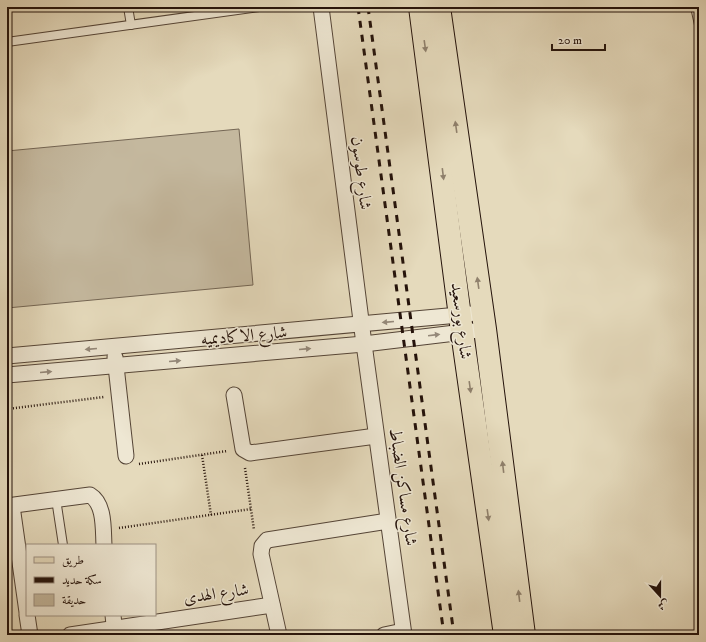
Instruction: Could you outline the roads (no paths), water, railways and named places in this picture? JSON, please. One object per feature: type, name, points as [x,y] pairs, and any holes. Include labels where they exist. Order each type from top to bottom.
[{"type":"main road","name":"شارع بورسعيد","points":[[420,7],[461,324],[505,635]]},
{"type":"main road","name":"شارع بورسعيد","points":[[439,7],[484,321],[524,635]]},
{"type":"street","name":"شارع طوسون","points":[[321,7],[364,344]]},
{"type":"street","name":"شارع الاكاديميه","points":[[7,375],[364,344],[461,324],[484,321]]},
{"type":"street","name":"شارع الاكاديميه","points":[[7,356],[361,324],[461,324]]},
{"type":"street","name":"شارع مساكن الضباط","points":[[364,344],[404,633]]},
{"type":"street","points":[[114,347],[126,456]]},
{"type":"street","points":[[234,395],[243,449],[246,452],[255,453],[376,436]]},
{"type":"street","points":[[26,608],[9,506],[83,495],[90,496],[96,499],[100,505],[104,538]]},
{"type":"street","points":[[279,635],[261,554],[262,546],[267,540],[275,537],[388,522]]},
{"type":"street","name":"شارع الهدى","points":[[70,635],[114,626],[272,605]]},
{"type":"street","points":[[27,616],[30,635]]},
{"type":"street","points":[[384,635],[404,633]]},
{"type":"lane","points":[[128,7],[131,25]]},
{"type":"lane","points":[[7,42],[243,8],[259,7]]},
{"type":"lane","points":[[695,7],[699,25]]},
{"type":"lane","points":[[56,499],[63,544]]},
{"type":"railway","points":[[358,7],[444,635]]},
{"type":"railway","points":[[368,7],[454,635]]}]
